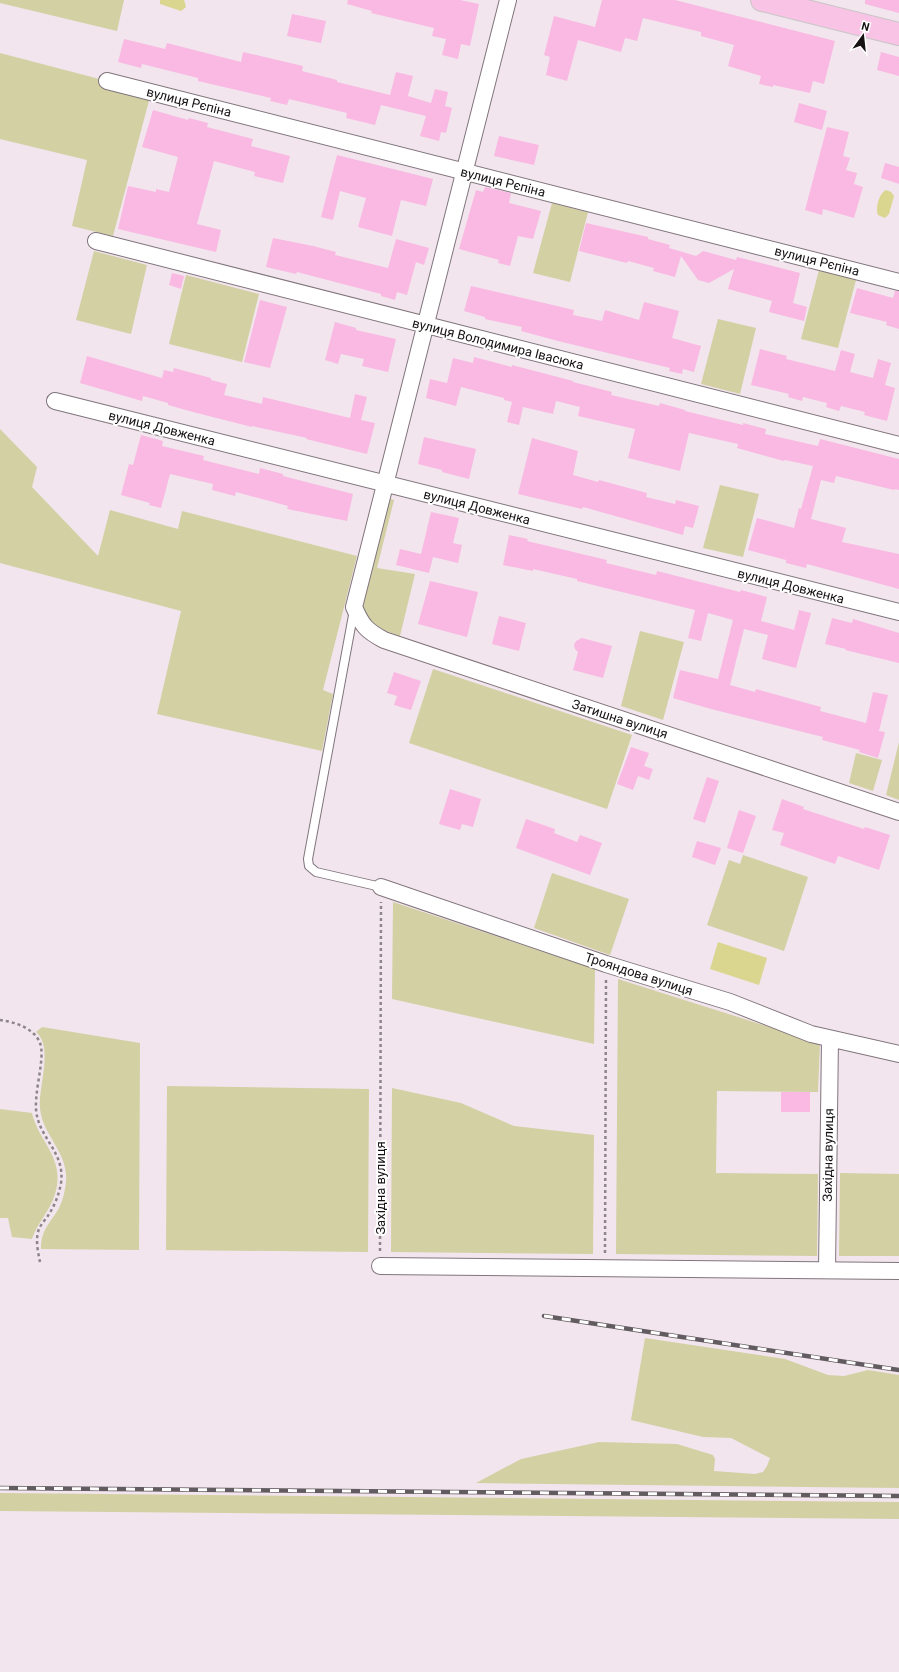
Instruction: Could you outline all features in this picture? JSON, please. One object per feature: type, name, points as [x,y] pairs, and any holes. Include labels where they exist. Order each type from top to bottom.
[{"type":"highway","points":[[762,0],[899,34]]},
{"type":"street","points":[[354,607],[508,0]]},
{"type":"street","name":"вулиця Рєпіна","points":[[107,81],[899,282]]},
{"type":"street","name":"вулиця Володимира Івасюка","points":[[96,241],[899,445]]},
{"type":"street","name":"вулиця Довженка","points":[[55,401],[385,485],[899,612]]},
{"type":"street","name":"Затишна вулиця","points":[[354,607],[363,626],[369,632],[384,640],[899,812]]},
{"type":"street","name":"Трояндова вулиця","points":[[382,887],[606,964],[730,1002],[794,1029],[830,1039],[899,1054]]},
{"type":"street","name":"Західна вулиця","points":[[827,1270],[830,1039]]},
{"type":"street","points":[[380,1266],[899,1271]]},
{"type":"lane","points":[[354,607],[308,859],[309,866],[316,872],[382,887]]},
{"type":"path","name":"Західна вулиця","points":[[380,1266],[382,887]]},
{"type":"path","points":[[605,1268],[606,964]]},
{"type":"path","points":[[0,1020],[28,1029],[35,1035],[40,1044],[41,1054],[35,1105],[37,1117],[58,1158],[61,1171],[61,1182],[55,1203],[39,1228],[37,1236],[40,1262]]},
{"type":"shaded area","points":[[0,0],[124,0],[117,31],[0,3]]},
{"type":"shaded area","points":[[160,0],[184,0],[186,7],[181,11],[160,4]]},
{"type":"shaded area","points":[[0,53],[107,81],[150,97],[113,236],[72,226],[87,160],[0,139]]},
{"type":"shaded area","points":[[886,190],[891,192],[894,196],[889,214],[885,218],[878,215],[877,209],[881,194]]},
{"type":"shaded area","points":[[552,203],[588,212],[570,282],[533,273]]},
{"type":"shaded area","points":[[94,251],[147,265],[131,334],[76,320]]},
{"type":"shaded area","points":[[819,270],[856,280],[838,348],[801,339]]},
{"type":"shaded area","points":[[186,275],[259,294],[242,362],[169,344]]},
{"type":"shaded area","points":[[718,319],[756,328],[740,394],[701,384]]},
{"type":"shaded area","points":[[0,429],[37,467],[32,487],[98,556],[110,510],[178,529],[182,511],[357,556],[323,690],[333,694],[322,751],[157,714],[181,611],[0,563]]},
{"type":"shaded area","points":[[720,485],[759,494],[743,557],[703,548]]},
{"type":"shaded area","points":[[387,498],[394,500],[377,568],[415,574],[400,636],[380,629],[372,623],[361,605]]},
{"type":"shaded area","points":[[640,631],[684,642],[663,720],[621,706]]},
{"type":"shaded area","points":[[433,669],[632,735],[607,809],[409,743]]},
{"type":"shaded area","points":[[899,742],[899,800],[886,795]]},
{"type":"shaded area","points":[[856,753],[882,760],[873,791],[849,783]]},
{"type":"shaded area","points":[[743,855],[808,877],[784,951],[707,925],[729,860],[740,864]]},
{"type":"shaded area","points":[[552,873],[629,899],[610,955],[534,928]]},
{"type":"shaded area","points":[[393,902],[595,969],[594,1044],[392,999]]},
{"type":"shaded area","points":[[718,942],[767,958],[759,985],[710,969]]},
{"type":"shaded area","points":[[618,979],[820,1043],[818,1092],[717,1091],[716,1173],[818,1174],[817,1256],[616,1254]]},
{"type":"shaded area","points":[[42,1027],[140,1043],[139,1250],[41,1249],[44,1231],[56,1214],[64,1195],[66,1182],[66,1172],[60,1153],[45,1127],[40,1108],[45,1057],[44,1047],[36,1032]]},
{"type":"shaded area","points":[[167,1086],[369,1089],[368,1252],[166,1250]]},
{"type":"shaded area","points":[[392,1088],[461,1103],[514,1126],[594,1135],[593,1254],[391,1252]]},
{"type":"shaded area","points":[[0,1109],[32,1113],[35,1124],[50,1151],[57,1170],[57,1181],[53,1200],[32,1239],[12,1237],[8,1218],[0,1218]]},
{"type":"shaded area","points":[[840,1173],[899,1174],[899,1256],[839,1256]]},
{"type":"shaded area","points":[[645,1338],[785,1359],[828,1375],[844,1376],[868,1370],[899,1375],[899,1488],[476,1483],[521,1459],[599,1442],[677,1444],[713,1455],[715,1459],[714,1471],[755,1474],[763,1472],[770,1458],[731,1438],[703,1437],[631,1420]]},
{"type":"shaded area","points":[[0,1493],[899,1502],[899,1519],[0,1511]]},
{"type":"building","points":[[348,0],[460,0],[479,4],[470,46],[461,44],[458,59],[442,55],[446,39],[432,36],[434,28],[371,13],[372,11],[347,4]]},
{"type":"building","points":[[602,0],[675,0],[835,41],[824,84],[813,81],[810,93],[773,85],[773,87],[759,84],[761,76],[728,66],[734,45],[701,36],[701,32],[643,18],[637,41],[625,38],[621,52],[578,40],[567,81],[546,75],[550,57],[544,55],[554,16],[595,27]]},
{"type":"building","points":[[865,0],[899,0],[899,13],[865,4]]},
{"type":"building","points":[[292,14],[326,21],[321,43],[287,36]]},
{"type":"building","points":[[124,39],[165,49],[167,43],[241,62],[243,52],[303,66],[302,71],[337,80],[337,82],[390,95],[396,72],[413,76],[408,96],[431,103],[435,89],[448,92],[445,106],[452,108],[446,133],[441,132],[439,141],[420,136],[426,116],[381,105],[375,125],[346,118],[347,113],[289,99],[287,105],[270,101],[271,98],[198,81],[198,78],[142,64],[141,68],[118,62]]},
{"type":"building","points":[[881,52],[899,57],[899,76],[877,70]]},
{"type":"building","points":[[799,103],[827,111],[822,130],[794,122]]},
{"type":"building","points":[[153,110],[188,120],[189,118],[208,123],[207,127],[253,139],[251,146],[290,156],[283,183],[254,176],[255,172],[214,161],[197,224],[221,230],[216,252],[118,229],[128,186],[156,192],[156,189],[169,192],[178,157],[142,147]]},
{"type":"building","points":[[827,127],[849,132],[843,156],[850,158],[846,170],[857,173],[854,184],[863,187],[854,218],[823,209],[822,215],[805,210]]},
{"type":"building","points":[[499,136],[539,145],[534,165],[494,156]]},
{"type":"building","points":[[337,155],[433,179],[426,206],[401,200],[392,236],[358,227],[366,198],[340,191],[333,220],[321,217]]},
{"type":"building","points":[[885,163],[899,167],[899,184],[881,178]]},
{"type":"building","points":[[485,187],[511,193],[509,203],[541,211],[533,239],[518,236],[510,266],[498,263],[499,260],[459,249],[476,190],[483,192]]},
{"type":"building","points":[[586,223],[648,237],[648,239],[670,245],[669,248],[696,256],[703,251],[736,260],[737,257],[800,273],[793,303],[807,307],[804,321],[769,312],[772,301],[728,289],[734,269],[709,283],[698,280],[681,256],[675,277],[653,271],[654,268],[579,251]]},
{"type":"building","points":[[273,238],[336,252],[335,255],[388,268],[396,239],[429,248],[424,265],[416,262],[407,295],[397,292],[395,300],[381,296],[381,294],[297,272],[296,274],[266,267]]},
{"type":"building","points":[[172,273],[184,276],[181,289],[169,285]]},
{"type":"building","points":[[471,286],[574,310],[573,315],[602,321],[605,310],[639,320],[644,302],[679,311],[672,338],[701,346],[694,372],[683,369],[682,374],[669,371],[670,368],[521,331],[522,327],[485,319],[485,317],[464,311]]},
{"type":"building","points":[[857,288],[893,298],[895,291],[899,291],[899,329],[886,325],[887,322],[850,313]]},
{"type":"building","points":[[260,300],[287,307],[270,368],[244,362]]},
{"type":"building","points":[[335,322],[356,328],[356,330],[396,339],[388,372],[362,366],[364,359],[341,354],[338,364],[325,360]]},
{"type":"building","points":[[760,349],[787,356],[786,359],[835,371],[841,350],[855,354],[850,372],[873,378],[878,359],[891,363],[885,385],[895,388],[887,421],[864,415],[865,412],[841,406],[839,411],[826,407],[827,403],[803,397],[802,401],[788,397],[789,394],[751,385]]},
{"type":"building","points":[[87,356],[162,378],[164,370],[173,372],[174,368],[227,384],[224,395],[262,404],[263,397],[350,418],[355,394],[367,397],[361,420],[375,423],[367,454],[306,439],[307,438],[252,427],[193,412],[143,396],[142,401],[80,383]]},
{"type":"building","points":[[474,357],[573,381],[612,392],[611,395],[659,406],[660,403],[685,411],[766,429],[765,434],[818,446],[820,439],[899,459],[899,490],[836,476],[834,483],[821,480],[811,519],[846,528],[842,542],[899,554],[899,589],[807,564],[806,568],[786,563],[786,560],[748,550],[757,518],[794,528],[813,466],[784,461],[737,448],[738,444],[689,433],[680,471],[628,458],[635,429],[578,416],[580,407],[556,401],[553,414],[523,407],[519,425],[507,422],[512,402],[504,400],[504,398],[461,387],[456,406],[426,398],[430,379],[447,383],[453,358],[473,363]]},
{"type":"building","points":[[141,435],[163,441],[162,446],[204,456],[203,460],[259,474],[260,468],[283,474],[283,476],[353,494],[347,521],[287,509],[288,506],[236,492],[235,496],[212,490],[213,484],[170,474],[161,508],[149,505],[150,503],[121,495],[129,464],[133,465]]},
{"type":"building","points":[[424,437],[476,449],[469,479],[418,464]]},
{"type":"building","points":[[532,438],[578,451],[573,475],[598,482],[599,480],[647,493],[646,497],[675,504],[676,500],[699,506],[693,528],[685,526],[683,535],[583,507],[582,509],[518,494]]},
{"type":"building","points":[[431,512],[459,518],[453,543],[462,545],[458,563],[433,557],[429,573],[396,565],[400,549],[421,554]]},
{"type":"building","points":[[509,535],[528,539],[527,541],[607,560],[606,563],[656,575],[657,571],[740,592],[741,590],[767,597],[761,621],[794,630],[799,610],[811,613],[796,668],[762,659],[768,635],[744,629],[730,685],[755,692],[756,689],[821,707],[820,711],[866,723],[873,692],[888,695],[879,731],[885,732],[878,758],[859,752],[860,750],[822,740],[823,737],[673,698],[680,670],[718,679],[733,620],[708,613],[701,641],[688,638],[695,610],[577,581],[577,579],[533,569],[533,571],[503,565]]},
{"type":"building","points":[[430,581],[478,592],[467,637],[418,624]]},
{"type":"building","points":[[499,616],[526,623],[519,651],[492,644]]},
{"type":"building","points":[[832,618],[852,623],[853,619],[899,633],[899,663],[825,644]]},
{"type":"building","points":[[582,638],[612,646],[603,678],[573,670],[578,652],[574,645],[576,641]]},
{"type":"building","points":[[394,672],[421,681],[411,710],[394,705],[397,696],[387,693]]},
{"type":"building","points":[[631,747],[649,753],[644,766],[653,769],[649,780],[638,776],[633,790],[617,784]]},
{"type":"building","points":[[707,777],[719,781],[705,823],[693,819]]},
{"type":"building","points":[[450,789],[481,799],[473,827],[462,824],[460,830],[439,824]]},
{"type":"building","points":[[782,799],[804,807],[803,809],[864,829],[865,827],[890,835],[879,870],[838,856],[835,864],[780,845],[784,833],[772,830]]},
{"type":"building","points":[[739,810],[756,816],[743,853],[727,848]]},
{"type":"building","points":[[526,819],[555,829],[554,833],[577,842],[580,835],[602,843],[590,875],[516,848]]},
{"type":"building","points":[[697,841],[721,848],[715,865],[692,857]]},
{"type":"building","points":[[781,1092],[810,1092],[810,1112],[781,1112]]},
{"type":"railway","points":[[544,1316],[899,1370]]},
{"type":"railway","points":[[0,1488],[899,1496]]}]
